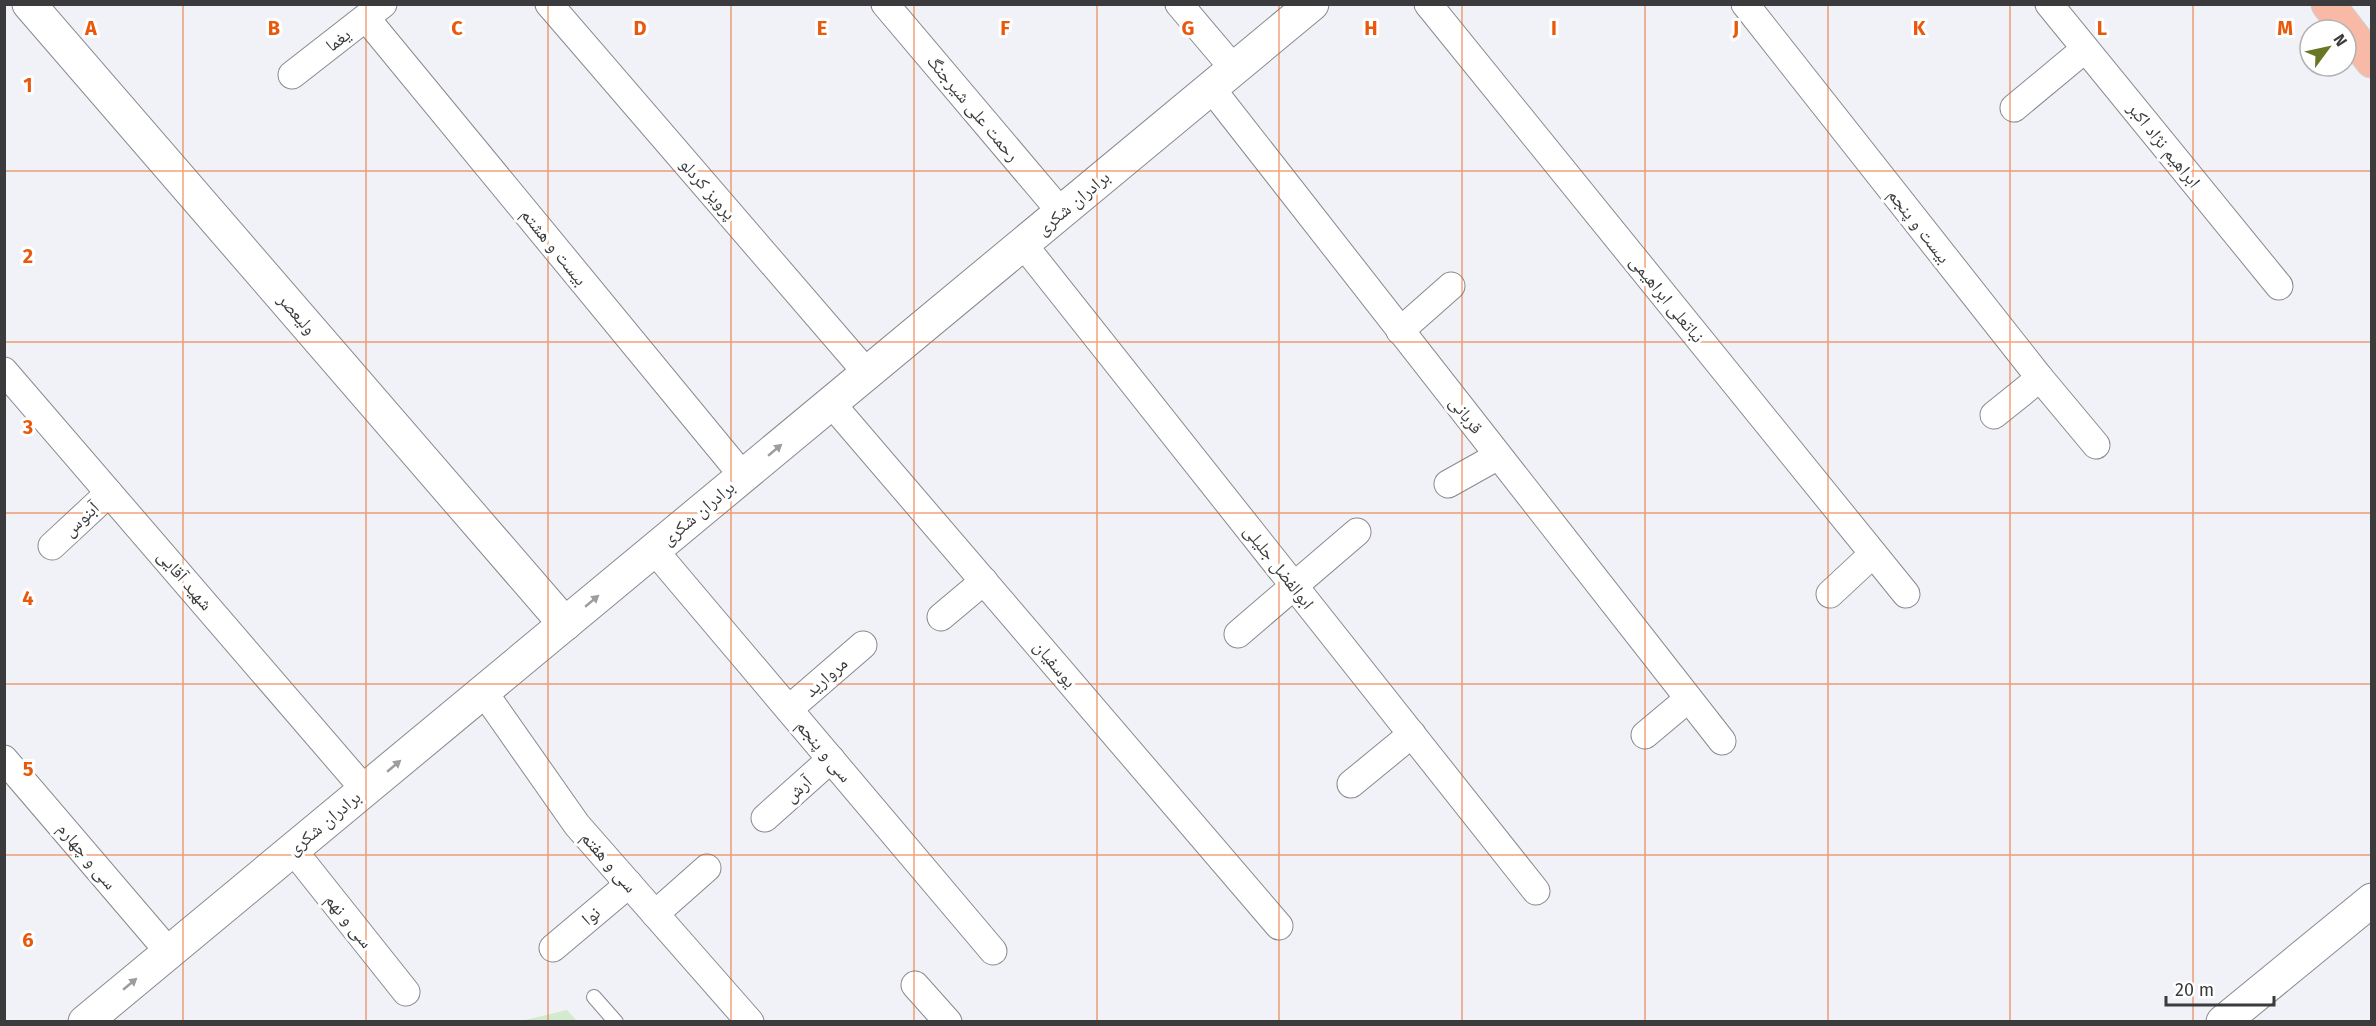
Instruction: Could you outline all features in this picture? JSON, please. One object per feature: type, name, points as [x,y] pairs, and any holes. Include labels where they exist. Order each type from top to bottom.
[{"type":"main road","points":[[2328,4],[2372,61]]},
{"type":"street","name":"ولیعصر","points":[[29,4],[565,624]]},
{"type":"street","name":"پرویز کردلو","points":[[549,4],[867,373]]},
{"type":"street","name":"رحمت علی شیرجنگ","points":[[885,4],[1061,212]]},
{"type":"street","name":"قربانی","points":[[1179,4],[1222,79],[1401,332],[1722,741]]},
{"type":"street","name":"برادران شکری","points":[[85,1022],[1312,4]]},
{"type":"street","name":"نباتعلی ابراهیمی","points":[[1428,4],[1906,594]]},
{"type":"street","name":"بیست و پنجم","points":[[1744,4],[2096,446]]},
{"type":"street","name":"ابراهیم نژاد اکبر","points":[[2049,4],[2278,286]]},
{"type":"street","name":"یغما","points":[[292,75],[374,11]]},
{"type":"street","name":"بیست و هشتم","points":[[374,11],[743,476]]},
{"type":"street","points":[[2014,108],[2085,49]]},
{"type":"street","name":"ابوالفضل جلیلی","points":[[1023,244],[1536,891]]},
{"type":"street","points":[[1401,332],[1450,285]]},
{"type":"street","name":"شهید آقایی","points":[[4,371],[365,790]]},
{"type":"street","points":[[1994,415],[2040,378]]},
{"type":"street","name":"یوسفیان","points":[[831,403],[1279,926]]},
{"type":"street","points":[[1448,484],[1498,456]]},
{"type":"street","name":"آبنوس","points":[[52,546],[109,493]]},
{"type":"street","points":[[1238,634],[1357,532]]},
{"type":"street","name":"سی و پنجم","points":[[654,550],[993,951]]},
{"type":"street","points":[[1830,594],[1873,554]]},
{"type":"street","points":[[941,617],[984,580]]},
{"type":"street","name":"مروارید","points":[[789,709],[863,645]]},
{"type":"street","name":"سی و هفتم","points":[[483,691],[577,825],[750,1022]]},
{"type":"street","points":[[1645,735],[1688,699]]},
{"type":"street","points":[[1352,784],[1412,734]]},
{"type":"street","name":"سی و چهارم","points":[[4,759],[169,952]]},
{"type":"street","name":"آرش","points":[[765,818],[831,759]]},
{"type":"street","name":"سی و نهم","points":[[292,850],[406,992]]},
{"type":"street","points":[[655,914],[708,868]]},
{"type":"street","name":"نوا","points":[[553,948],[629,884]]},
{"type":"street","points":[[2223,1022],[2372,900]]},
{"type":"street","points":[[915,985],[948,1022]]},
{"type":"lane","points":[[594,997],[616,1022]]},
{"type":"green space","points":[[567,1010],[577,1021],[521,1021]]}]
